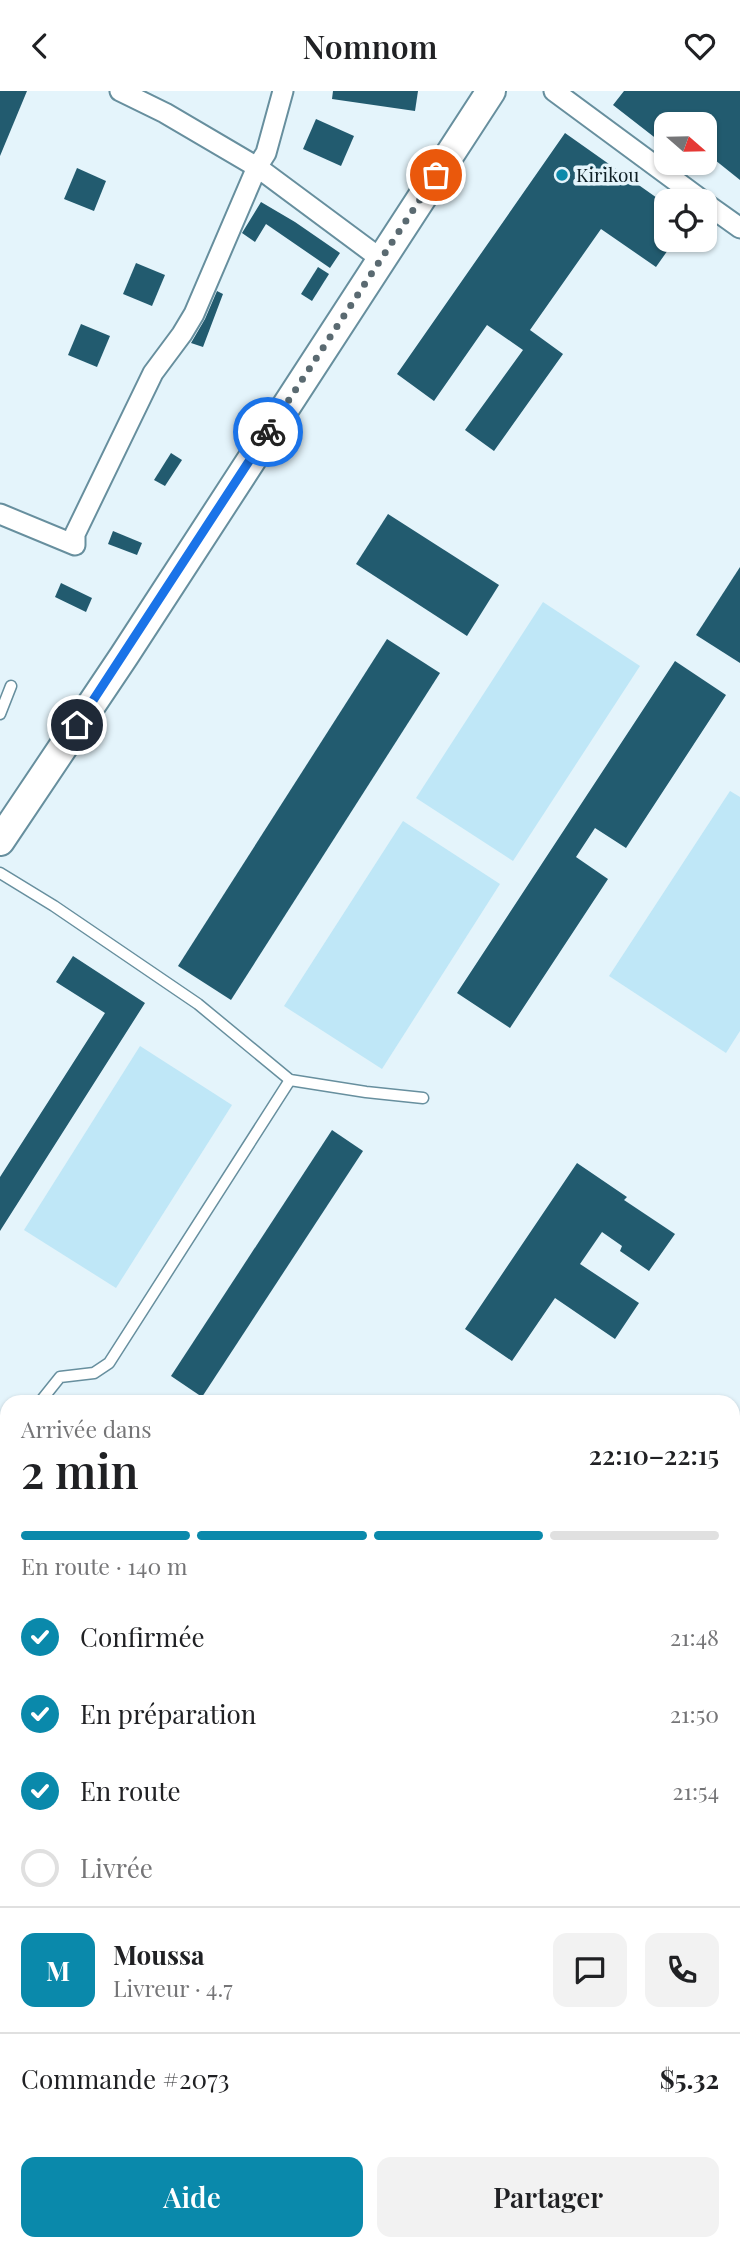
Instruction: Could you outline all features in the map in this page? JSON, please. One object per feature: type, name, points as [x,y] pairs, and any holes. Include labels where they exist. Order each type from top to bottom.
[{"type":"main road","points":[[0,841],[131,645],[491,91]]},
{"type":"street","points":[[120,91],[166,113],[257,167],[381,258]]},
{"type":"street","points":[[0,514],[75,545],[75,534],[153,373],[194,314],[257,167],[266,153],[283,91]]},
{"type":"street","points":[[554,91],[686,189]]},
{"type":"street","points":[[717,212],[740,229]]},
{"type":"lane","points":[[0,714],[11,686]]},
{"type":"lane","points":[[0,873],[198,1004],[289,1080],[423,1098]]},
{"type":"lane","points":[[46,1395],[60,1377],[94,1373],[108,1363],[289,1080]]},
{"type":"shaded area","points":[[543,602],[640,666],[513,861],[416,798]]},
{"type":"shaded area","points":[[730,791],[740,797],[740,1031],[726,1053],[609,976]]},
{"type":"shaded area","points":[[403,821],[500,884],[382,1069],[284,1006]]},
{"type":"shaded area","points":[[140,1046],[232,1105],[116,1288],[24,1230]]},
{"type":"building","points":[[0,91],[27,91],[0,156]]},
{"type":"building","points":[[333,91],[418,91],[415,111],[332,99]]},
{"type":"building","points":[[624,91],[740,91],[740,180],[718,162],[718,112],[654,112],[654,137],[613,105]]},
{"type":"building","points":[[316,119],[354,136],[341,166],[303,149]]},
{"type":"building","points":[[565,133],[654,196],[654,252],[667,252],[656,267],[601,229],[530,330],[563,354],[494,451],[465,430],[523,350],[487,325],[434,401],[397,374]]},
{"type":"building","points":[[77,168],[106,181],[94,211],[64,199]]},
{"type":"building","points":[[261,202],[340,253],[330,268],[266,224],[255,242],[242,233]]},
{"type":"building","points":[[136,263],[165,275],[152,306],[123,294]]},
{"type":"building","points":[[318,267],[329,274],[312,301],[301,294]]},
{"type":"building","points":[[217,291],[223,294],[203,347],[191,343],[205,319]]},
{"type":"building","points":[[81,324],[110,336],[97,367],[68,355]]},
{"type":"building","points":[[171,453],[182,460],[165,486],[154,480]]},
{"type":"building","points":[[388,514],[499,585],[467,636],[356,564]]},
{"type":"building","points":[[113,531],[142,543],[137,555],[108,544]]},
{"type":"building","points":[[740,567],[740,663],[696,635]]},
{"type":"building","points":[[61,583],[92,598],[86,612],[55,597]]},
{"type":"building","points":[[387,639],[440,673],[231,1000],[178,966]]},
{"type":"building","points":[[675,661],[726,695],[626,848],[595,828],[576,857],[608,879],[510,1028],[457,993]]},
{"type":"building","points":[[73,956],[145,1003],[0,1231],[0,1177],[105,1013],[56,982]]},
{"type":"building","points":[[332,1130],[363,1151],[203,1395],[199,1395],[171,1376]]},
{"type":"building","points":[[577,1163],[627,1197],[624,1200],[675,1234],[649,1271],[620,1251],[622,1246],[602,1232],[580,1264],[639,1303],[615,1339],[555,1298],[512,1361],[465,1329]]},
{"type":"way so far","points":[[268,432],[436,175]]},
{"type":"place","name":"Kirikou","points":[[562,175]]},
{"type":"route","points":[[77,725],[268,432]]}]
